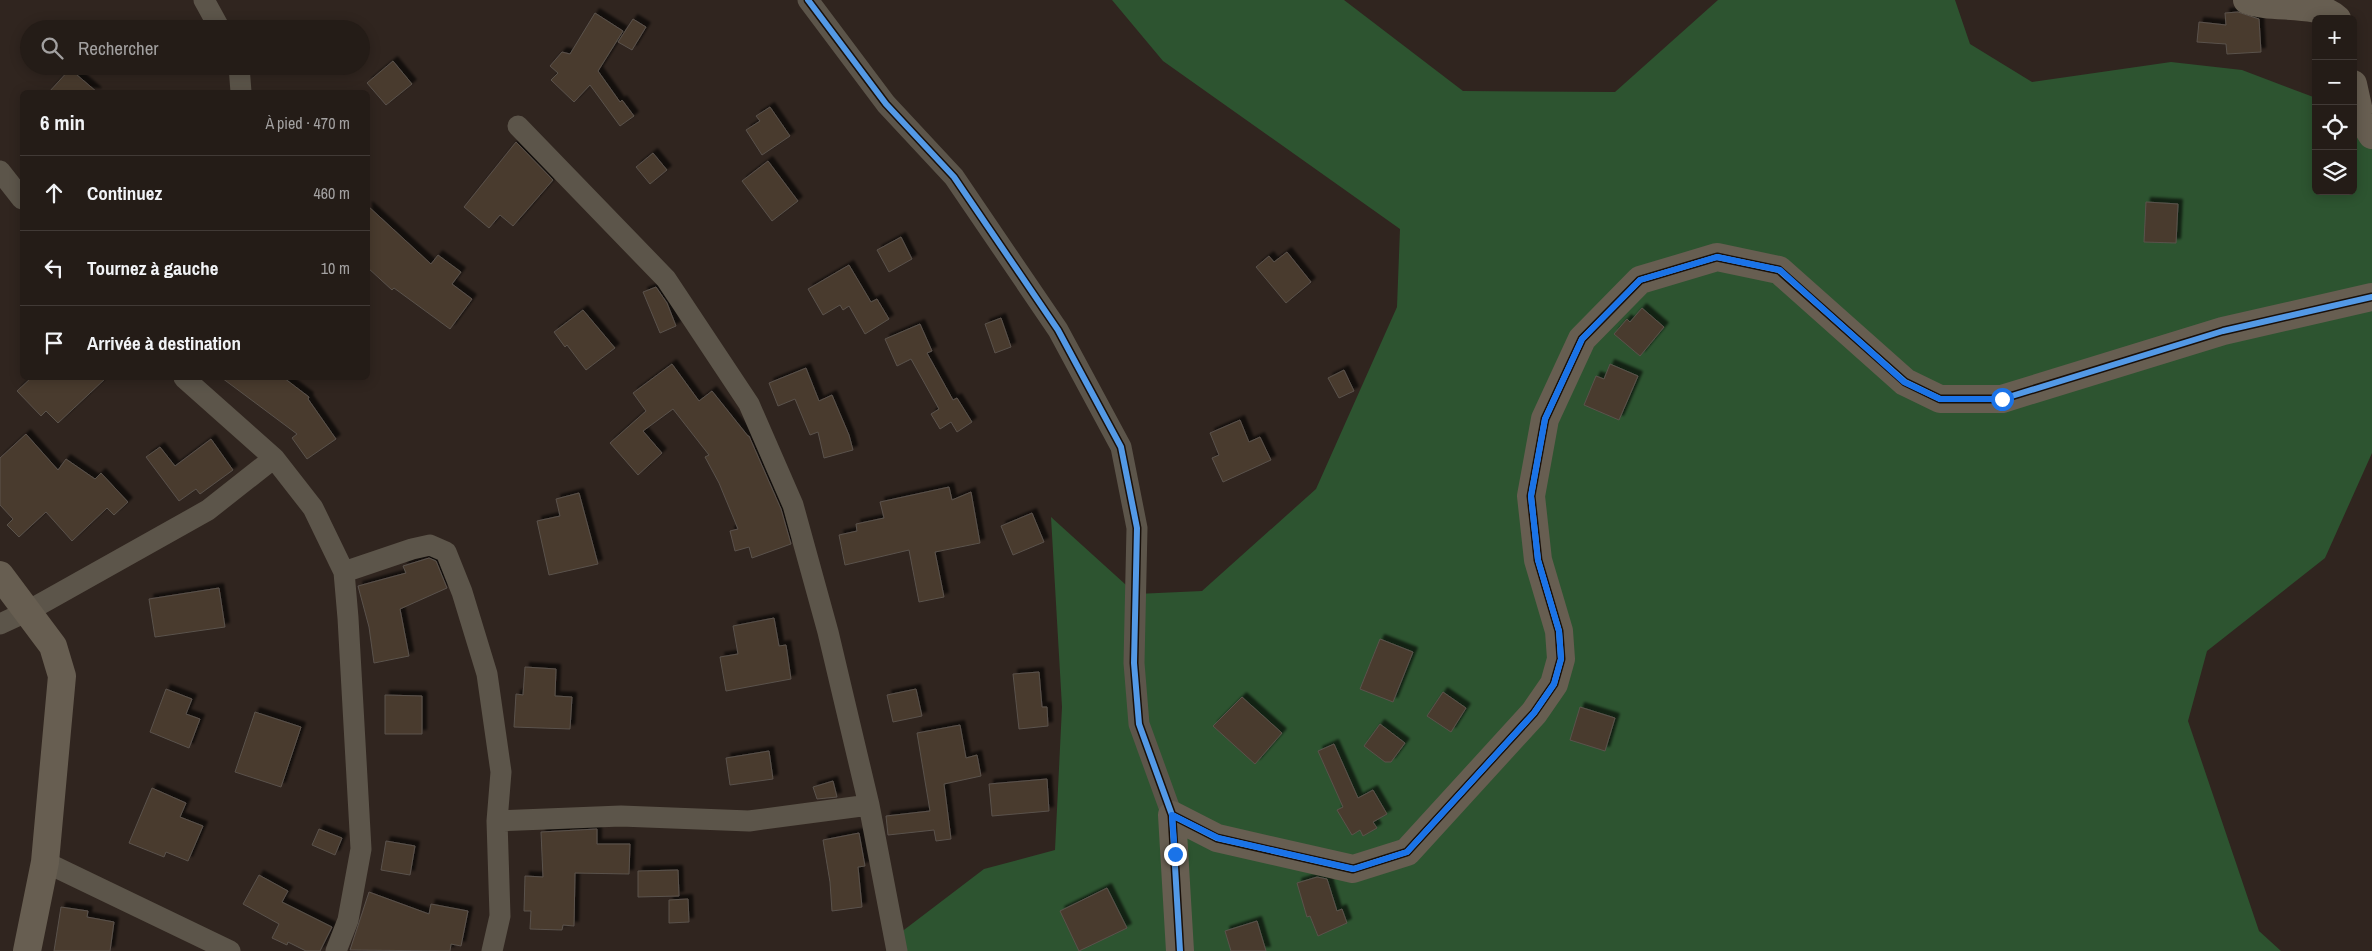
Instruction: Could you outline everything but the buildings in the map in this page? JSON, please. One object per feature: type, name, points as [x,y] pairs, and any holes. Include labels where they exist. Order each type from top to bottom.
[{"type":"street","points":[[204,0],[215,20]]},
{"type":"street","points":[[808,0],[886,104],[954,178],[1058,330],[1121,447],[1137,528],[1134,663],[1139,724],[1172,815],[1180,951]]},
{"type":"street","points":[[2247,0],[2258,4],[2313,7],[2330,15]]},
{"type":"street","points":[[240,75],[241,90]]},
{"type":"street","points":[[2357,102],[2360,116],[2372,135]]},
{"type":"street","points":[[518,126],[666,279],[749,404],[793,505],[828,632],[869,805],[897,951]]},
{"type":"street","points":[[0,172],[20,197]]},
{"type":"street","points":[[1172,815],[1218,838],[1354,869],[1407,852],[1534,713],[1554,684],[1561,659],[1559,631],[1538,560],[1531,496],[1545,419],[1582,339],[1640,280],[1717,257],[1780,270],[1904,382],[1940,399],[2002,399],[2223,331],[2372,297]]},
{"type":"street","points":[[186,380],[274,458],[313,508],[344,572],[360,849],[348,920],[336,951]]},
{"type":"street","points":[[0,624],[28,611],[208,510],[274,458]]},
{"type":"street","points":[[344,572],[412,549],[430,545],[446,552],[462,592],[487,674],[501,772],[498,821],[500,916],[492,951]]},
{"type":"street","points":[[0,575],[53,646],[62,676],[45,862],[27,951]]},
{"type":"street","points":[[498,821],[621,816],[750,821],[869,805]]},
{"type":"street","points":[[45,862],[230,951]]},
{"type":"green space","points":[[1112,0],[1344,0],[1463,91],[1615,92],[1718,0],[1955,0],[1970,44],[2032,82],[2171,62],[2242,70],[2312,96],[2312,195],[2357,195],[2357,118],[2372,135],[2372,453],[2325,558],[2207,651],[2188,721],[2259,931],[2281,951],[886,951],[896,936],[984,869],[1055,850],[1062,707],[1051,517],[1136,594],[1202,591],[1316,489],[1397,307],[1400,229],[1163,61]]},
{"type":"cycle path","points":[[808,0],[886,104],[954,177],[1058,330],[1121,447],[1137,528],[1134,663],[1139,724],[1172,815],[1180,951]]},
{"type":"cycle path","points":[[1172,815],[1217,838],[1353,869],[1407,852],[1534,713],[1554,684],[1561,659],[1559,631],[1538,560],[1531,496],[1545,419],[1582,339],[1640,280],[1717,257],[1779,270],[1905,382],[1940,399],[2002,399],[2223,331],[2372,297]]},
{"type":"route","points":[[1175,854],[1172,815],[1218,838],[1354,869],[1407,852],[1534,713],[1554,684],[1561,659],[1559,631],[1538,560],[1531,496],[1545,419],[1582,339],[1640,280],[1717,257],[1780,270],[1904,382],[1940,399],[2002,399]]}]
